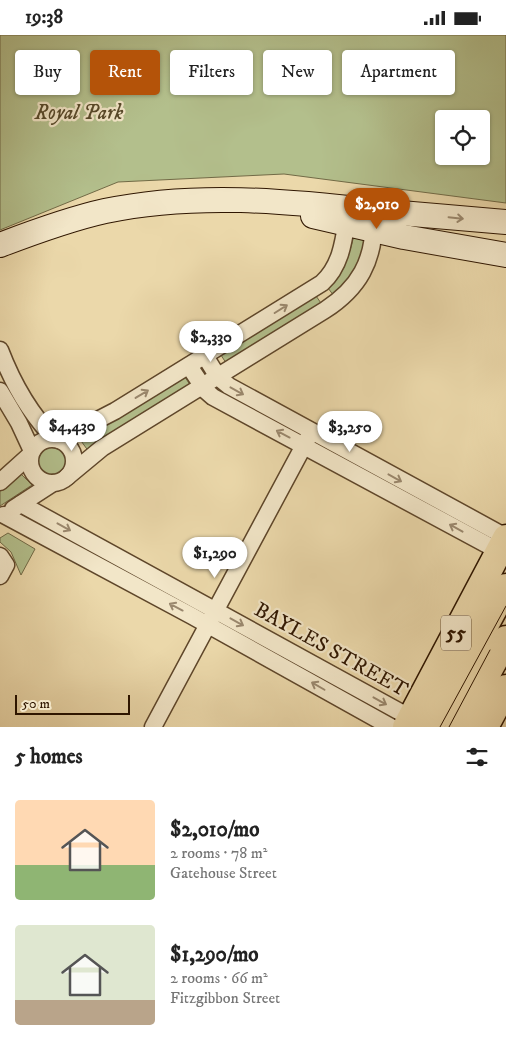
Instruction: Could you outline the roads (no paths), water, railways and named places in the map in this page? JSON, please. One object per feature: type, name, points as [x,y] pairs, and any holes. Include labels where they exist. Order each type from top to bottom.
[{"type":"main road","name":"55","points":[[409,725],[504,546]]},
{"type":"main road","name":"55","points":[[409,725],[506,587]]},
{"type":"main road","name":"55","points":[[458,727],[500,664],[506,639]]},
{"type":"main road","points":[[485,727],[506,688]]},
{"type":"street","points":[[0,245],[68,221],[125,208],[175,201],[210,200],[250,201],[348,215],[374,220],[506,255]]},
{"type":"street","points":[[0,482],[42,441],[57,440],[108,415],[318,286],[327,278],[336,265],[342,248],[348,215]]},
{"type":"street","points":[[374,220],[506,222]]},
{"type":"street","points":[[2,516],[60,480],[102,448],[332,306],[350,291],[361,276],[368,261],[374,220]]},
{"type":"street","points":[[318,286],[332,306]]},
{"type":"street","points":[[0,350],[2,368],[31,411],[57,440],[68,446],[73,456],[73,467],[60,480],[42,481],[33,473],[29,461],[31,453],[20,423],[0,391]]},
{"type":"street","points":[[205,356],[218,377],[229,386],[308,439]]},
{"type":"street","points":[[189,366],[213,397],[308,439],[504,546]]},
{"type":"street","points":[[153,727],[308,439]]},
{"type":"street","name":"BAYLES STREET","points":[[21,504],[212,618],[409,725]]},
{"type":"street","name":"BAYLES STREET","points":[[2,516],[212,618]]},
{"type":"tram line","points":[[440,727],[506,606]]},
{"type":"tram line","points":[[449,727],[490,650]]},
{"type":"park label","name":"Royal Park","points":[[79,113]]}]
